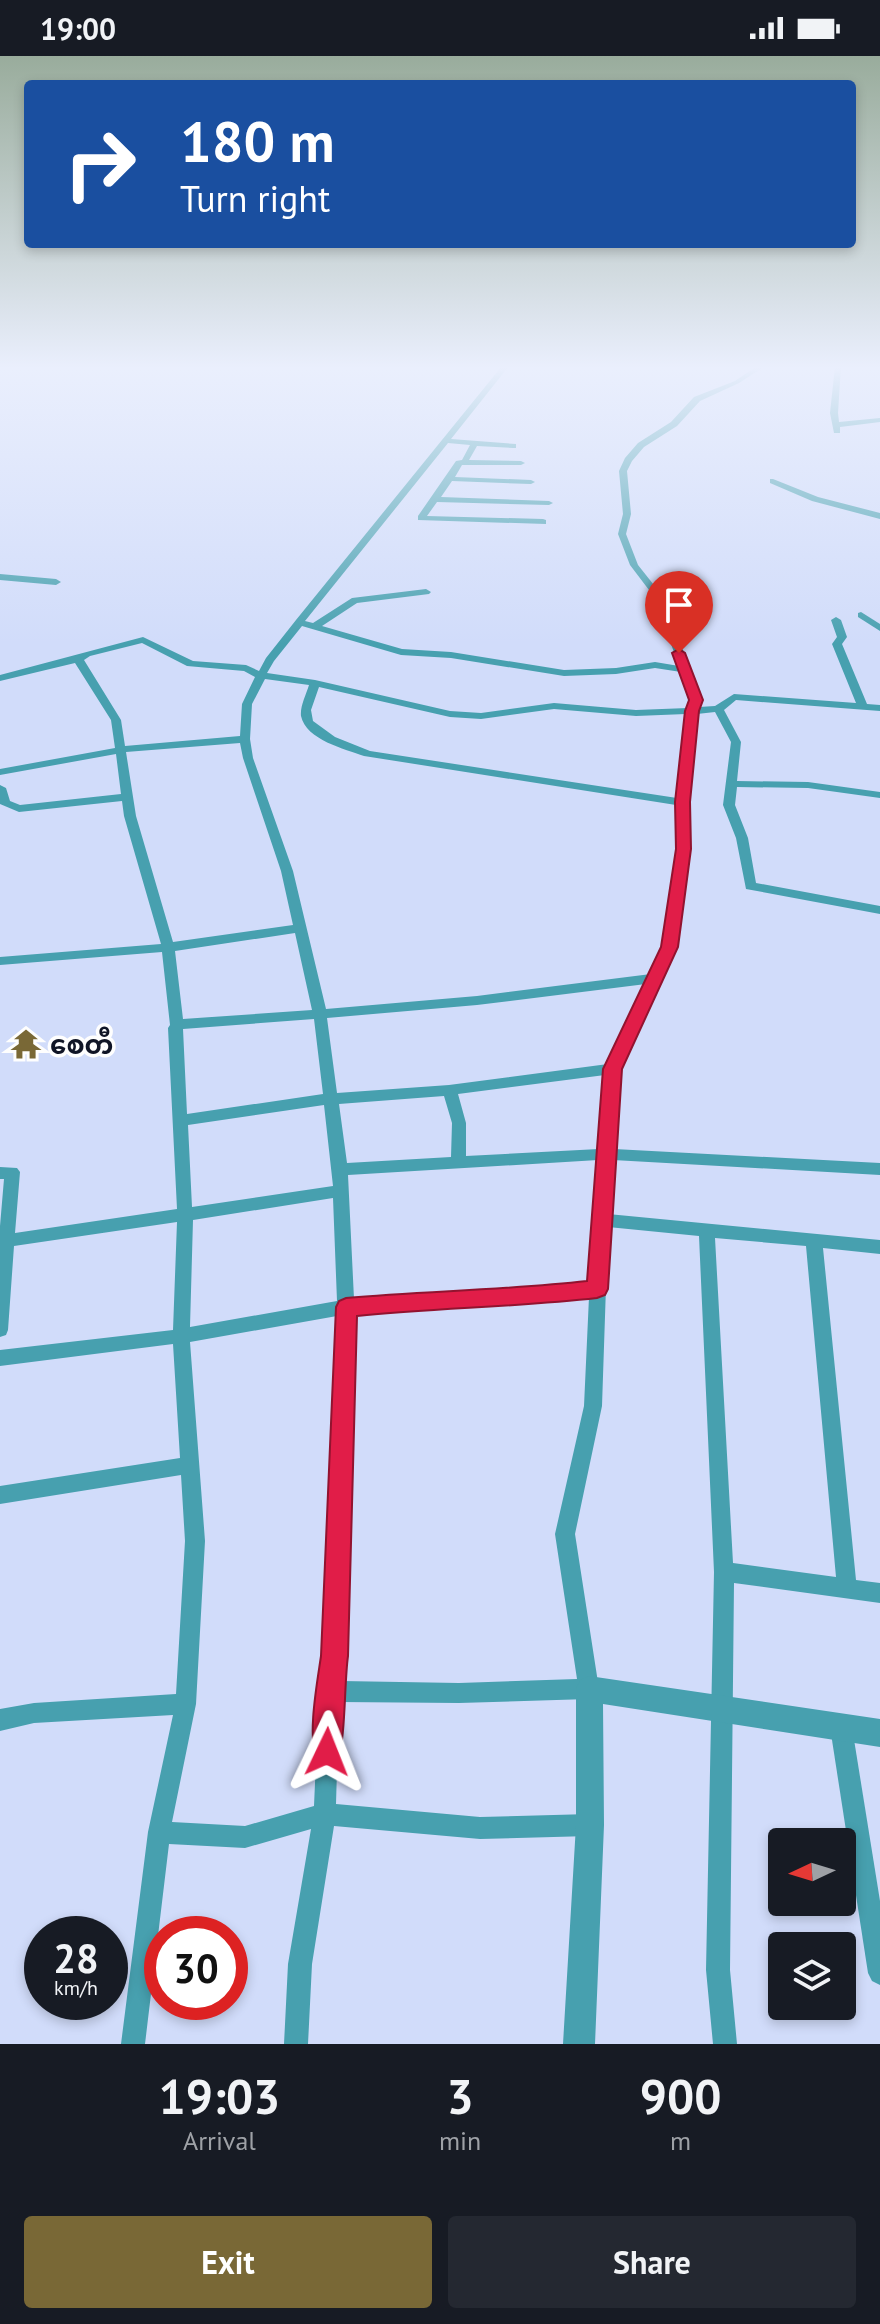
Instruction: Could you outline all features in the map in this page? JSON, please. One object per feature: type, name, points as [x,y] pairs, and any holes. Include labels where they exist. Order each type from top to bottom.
[{"type":"street","points":[[296,2044],[300,1964],[325,1814],[329,1691],[335,1656],[346,1307],[340,1169],[320,1014],[287,871],[248,758],[245,739],[247,704],[259,675],[306,625],[432,459]]},
{"type":"street","points":[[579,2044],[590,1825],[589,1689],[565,1534],[593,1406],[600,1220],[613,1069],[670,947],[684,849],[682,802],[692,711],[696,700],[656,594],[634,565],[622,534],[627,514],[623,471],[629,459]]},
{"type":"street","points":[[521,463],[459,463],[421,518],[543,522]]},
{"type":"street","points":[[450,479],[531,482]]},
{"type":"street","points":[[773,481],[815,499],[880,516]]},
{"type":"street","points":[[435,499],[549,503]]},
{"type":"street","points":[[0,577],[56,582]]},
{"type":"street","points":[[306,625],[355,600],[426,592]]},
{"type":"street","points":[[861,615],[880,628]]},
{"type":"street","points":[[836,620],[842,637],[837,644],[863,707]]},
{"type":"street","points":[[306,625],[401,652],[451,655],[564,673],[616,671],[655,665],[685,670]]},
{"type":"street","points":[[0,678],[143,640],[191,664],[246,668],[259,675],[315,683],[450,714],[481,716],[554,706],[636,713],[692,711],[718,709],[734,697],[880,708]]},
{"type":"street","points":[[78,659],[116,720],[126,797],[168,946],[177,1026],[185,1213],[181,1336],[195,1541],[186,1704],[159,1832],[133,2044]]},
{"type":"street","points":[[315,683],[306,712],[308,723],[332,741],[368,754],[682,802]]},
{"type":"street","points":[[718,709],[736,742],[729,805],[742,838],[750,886],[880,910]]},
{"type":"street","points":[[126,797],[19,809],[5,803],[0,772],[120,750],[245,739]]},
{"type":"street","points":[[732,784],[808,785],[880,795]]},
{"type":"street","points":[[0,961],[168,946],[300,928]]},
{"type":"street","points":[[177,1026],[594,987],[655,978]]},
{"type":"street","points":[[181,1120],[329,1099],[449,1090],[613,1069]]},
{"type":"street","points":[[449,1090],[459,1123],[458,1164]]},
{"type":"street","points":[[340,1169],[607,1154],[880,1169]]},
{"type":"street","points":[[0,1173],[12,1172],[4,1242],[0,1330]]},
{"type":"street","points":[[4,1242],[341,1191]]},
{"type":"street","points":[[600,1220],[880,1247]]},
{"type":"street","points":[[707,1232],[724,1572],[718,1970],[725,2044]]},
{"type":"street","points":[[814,1241],[847,1589]]},
{"type":"street","points":[[0,1358],[181,1336],[346,1307],[456,1298],[518,1298],[597,1289]]},
{"type":"street","points":[[0,1495],[189,1465]]},
{"type":"street","points":[[724,1572],[880,1593]]},
{"type":"street","points":[[329,1691],[459,1693],[589,1689],[880,1733]]},
{"type":"street","points":[[0,1720],[34,1713],[186,1704]]},
{"type":"street","points":[[841,1727],[880,1973]]},
{"type":"street","points":[[159,1832],[245,1837],[325,1814],[480,1828],[590,1825]]},
{"type":"place","name":"စေတီ","points":[[26,1044]]},
{"type":"route","points":[[327,1752],[329,1691],[335,1656],[346,1307],[456,1298],[518,1298],[597,1289],[613,1069],[670,947],[684,849],[682,802],[692,711],[696,700],[679,653]]}]
